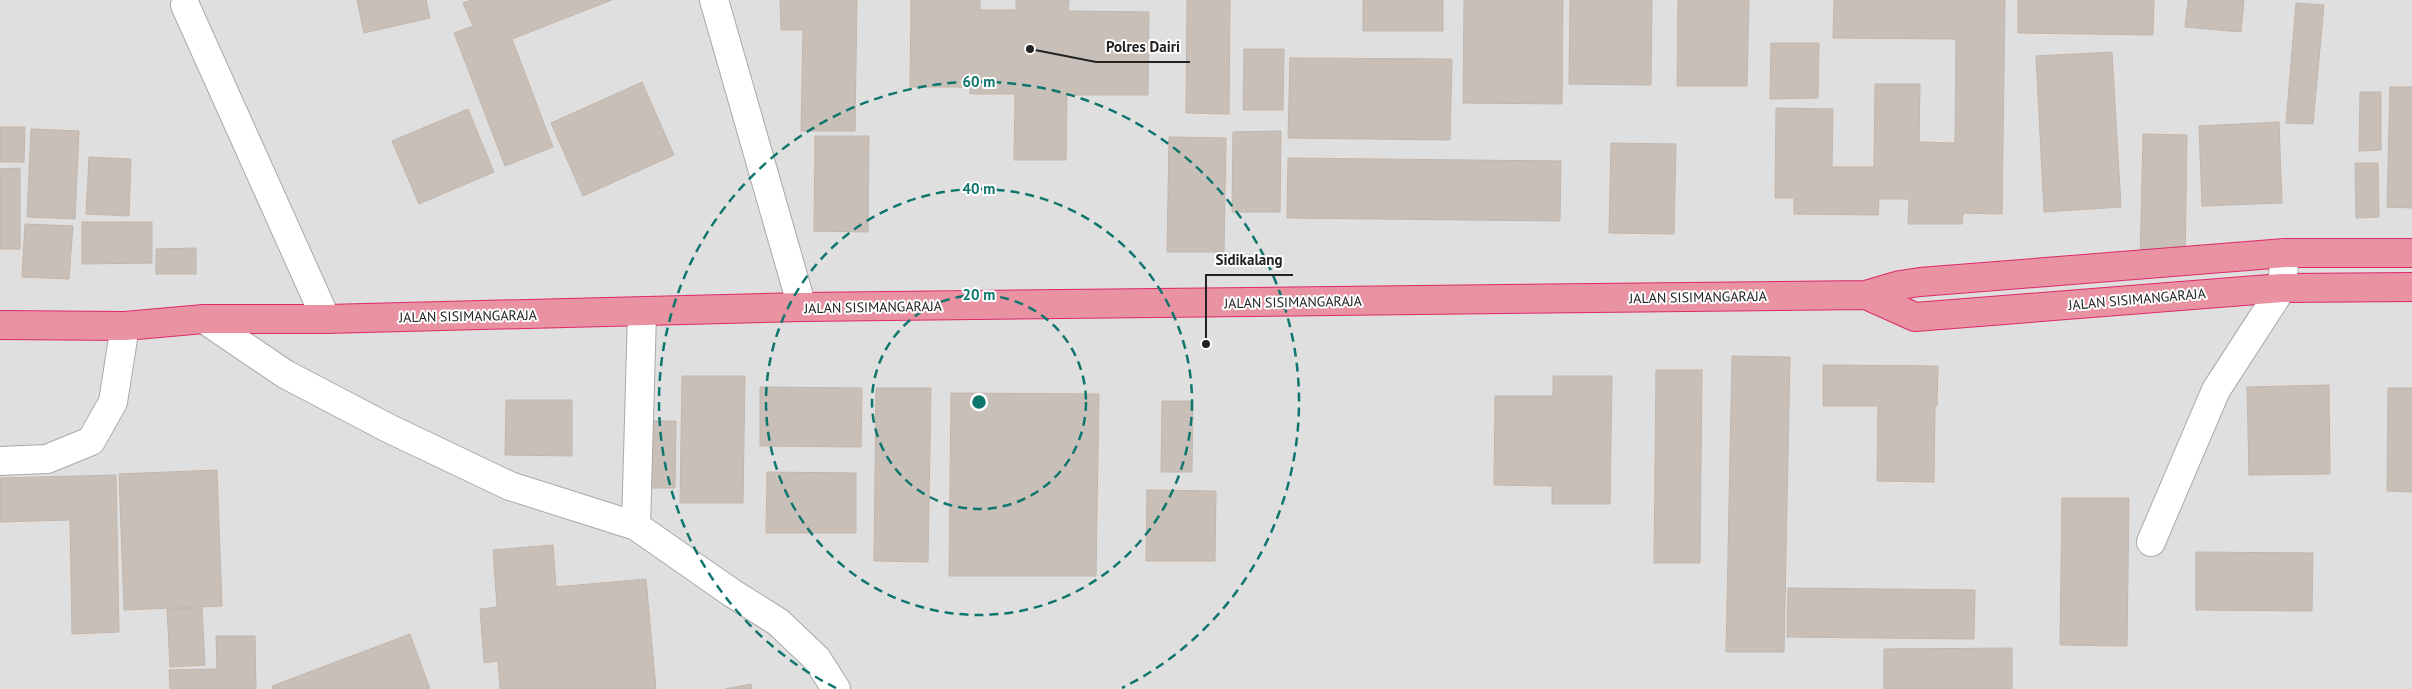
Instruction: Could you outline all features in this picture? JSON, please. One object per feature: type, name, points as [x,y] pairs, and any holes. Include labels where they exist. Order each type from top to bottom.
[{"type":"highway","name":"JALAN SISIMANGARAJA","points":[[0,325],[124,326],[204,319],[326,319],[642,313],[802,307],[1866,296],[1900,284],[2286,253],[2412,253]]},
{"type":"highway","name":"JALAN SISIMANGARAJA","points":[[1866,296],[1916,317],[2282,288],[2412,287]]},
{"type":"street","points":[[714,0],[802,307]]},
{"type":"street","points":[[185,6],[326,319]]},
{"type":"street","points":[[2151,542],[2216,390],[2282,288],[2286,253]]},
{"type":"street","points":[[636,526],[642,313]]},
{"type":"street","points":[[204,319],[285,374],[388,428],[510,486],[636,526],[732,593],[778,622],[817,659],[836,689]]},
{"type":"street","points":[[0,460],[47,459],[91,441],[113,402],[124,326]]},
{"type":"shaded area","points":[[0,0],[2412,0],[2412,689],[0,689]]},
{"type":"building","points":[[357,0],[426,0],[430,18],[364,33]]},
{"type":"building","points":[[471,0],[612,0],[512,39],[553,147],[505,166],[454,33],[473,26],[463,3]]},
{"type":"building","points":[[780,0],[857,0],[855,131],[801,131],[803,30],[781,30]]},
{"type":"building","points":[[911,0],[980,0],[980,10],[1016,10],[1016,0],[1069,0],[1068,11],[1149,12],[1148,95],[1067,95],[1066,160],[1014,160],[1015,94],[970,94],[970,87],[910,87]]},
{"type":"building","points":[[1187,0],[1230,0],[1229,114],[1186,113]]},
{"type":"building","points":[[1363,0],[1443,0],[1443,31],[1363,31]]},
{"type":"building","points":[[1464,0],[1563,0],[1562,104],[1463,103]]},
{"type":"building","points":[[1570,0],[1652,0],[1651,85],[1569,84]]},
{"type":"building","points":[[1678,0],[1749,0],[1747,86],[1677,86]]},
{"type":"building","points":[[1834,0],[2005,0],[2002,214],[1963,213],[1962,224],[1908,224],[1909,199],[1879,199],[1878,215],[1794,214],[1794,198],[1775,198],[1776,108],[1833,109],[1832,167],[1874,167],[1875,84],[1920,84],[1919,142],[1955,143],[1956,39],[1833,38]]},
{"type":"building","points":[[2018,0],[2154,0],[2153,35],[2018,33]]},
{"type":"building","points":[[2188,0],[2244,0],[2241,32],[2185,27]]},
{"type":"building","points":[[2296,3],[2324,5],[2313,124],[2286,123]]},
{"type":"building","points":[[1771,43],[1819,43],[1818,98],[1770,99]]},
{"type":"building","points":[[1244,49],[1284,49],[1283,110],[1243,110]]},
{"type":"building","points":[[2112,52],[2121,207],[2044,212],[2036,56]]},
{"type":"building","points":[[1290,58],[1452,59],[1450,140],[1288,138]]},
{"type":"building","points":[[642,82],[674,155],[583,196],[551,123]]},
{"type":"building","points":[[2390,87],[2412,87],[2412,208],[2387,207]]},
{"type":"building","points":[[2360,92],[2381,92],[2381,150],[2359,151]]},
{"type":"building","points":[[468,109],[494,172],[419,204],[392,141]]},
{"type":"building","points":[[2279,122],[2282,203],[2202,206],[2199,126]]},
{"type":"building","points":[[0,127],[25,127],[24,162],[0,162]]},
{"type":"building","points":[[31,129],[79,131],[75,219],[27,217]]},
{"type":"building","points":[[1281,131],[1280,212],[1232,212],[1233,132]]},
{"type":"building","points":[[2143,134],[2187,135],[2185,265],[2140,264]]},
{"type":"building","points":[[815,136],[869,136],[868,232],[814,231]]},
{"type":"building","points":[[1169,137],[1226,138],[1224,252],[1167,252]]},
{"type":"building","points":[[1611,143],[1676,144],[1674,234],[1609,233]]},
{"type":"building","points":[[89,157],[131,159],[129,216],[86,214]]},
{"type":"building","points":[[1288,158],[1561,161],[1560,221],[1287,218]]},
{"type":"building","points":[[2355,163],[2378,163],[2379,217],[2356,218]]},
{"type":"building","points":[[20,168],[20,249],[0,249],[0,169]]},
{"type":"building","points":[[82,222],[152,222],[152,263],[82,264]]},
{"type":"building","points":[[25,224],[73,226],[69,279],[22,277]]},
{"type":"building","points":[[196,248],[196,274],[156,274],[156,249]]},
{"type":"building","points":[[1732,356],[1790,357],[1784,652],[1726,652]]},
{"type":"building","points":[[1823,365],[1938,366],[1937,406],[1935,406],[1934,482],[1877,481],[1878,406],[1823,406]]},
{"type":"building","points":[[1656,370],[1702,370],[1700,563],[1654,563]]},
{"type":"building","points":[[682,376],[745,376],[743,503],[680,503]]},
{"type":"building","points":[[1553,376],[1612,376],[1610,504],[1552,504],[1552,486],[1494,485],[1495,396],[1553,396]]},
{"type":"building","points":[[2329,385],[2330,474],[2249,475],[2247,387]]},
{"type":"building","points":[[760,387],[862,388],[861,447],[760,446]]},
{"type":"building","points":[[876,388],[931,388],[928,562],[874,561]]},
{"type":"building","points":[[2388,388],[2412,388],[2412,492],[2387,491]]},
{"type":"building","points":[[951,393],[1099,394],[1096,576],[949,576]]},
{"type":"building","points":[[506,400],[572,400],[572,456],[505,455]]},
{"type":"building","points":[[1162,401],[1193,401],[1192,472],[1161,472]]},
{"type":"building","points":[[650,421],[676,421],[675,488],[650,488]]},
{"type":"building","points":[[217,470],[222,606],[124,610],[119,474]]},
{"type":"building","points":[[767,472],[856,473],[856,533],[766,533]]},
{"type":"building","points":[[116,475],[119,632],[72,634],[70,520],[0,522],[0,478]]},
{"type":"building","points":[[1147,490],[1216,491],[1215,561],[1146,561]]},
{"type":"building","points":[[2062,498],[2129,498],[2127,646],[2060,645]]},
{"type":"building","points":[[553,545],[556,587],[646,579],[656,689],[500,689],[498,661],[484,663],[480,609],[497,607],[493,550]]},
{"type":"building","points":[[2196,552],[2313,553],[2312,611],[2196,610]]},
{"type":"building","points":[[1788,588],[1975,590],[1974,639],[1787,637]]},
{"type":"building","points":[[202,608],[205,665],[170,667],[167,609]]},
{"type":"building","points":[[410,634],[430,689],[273,689],[272,686]]},
{"type":"building","points":[[216,636],[255,636],[256,689],[170,689],[169,670],[217,669]]},
{"type":"building","points":[[2012,648],[2012,689],[1884,689],[1884,649]]},
{"type":"building","points":[[751,684],[752,689],[725,689]]},
{"type":"place","name":"Polres Dairi","points":[[1030,49]]},
{"type":"place","name":"Sidikalang","points":[[1206,344]]}]
